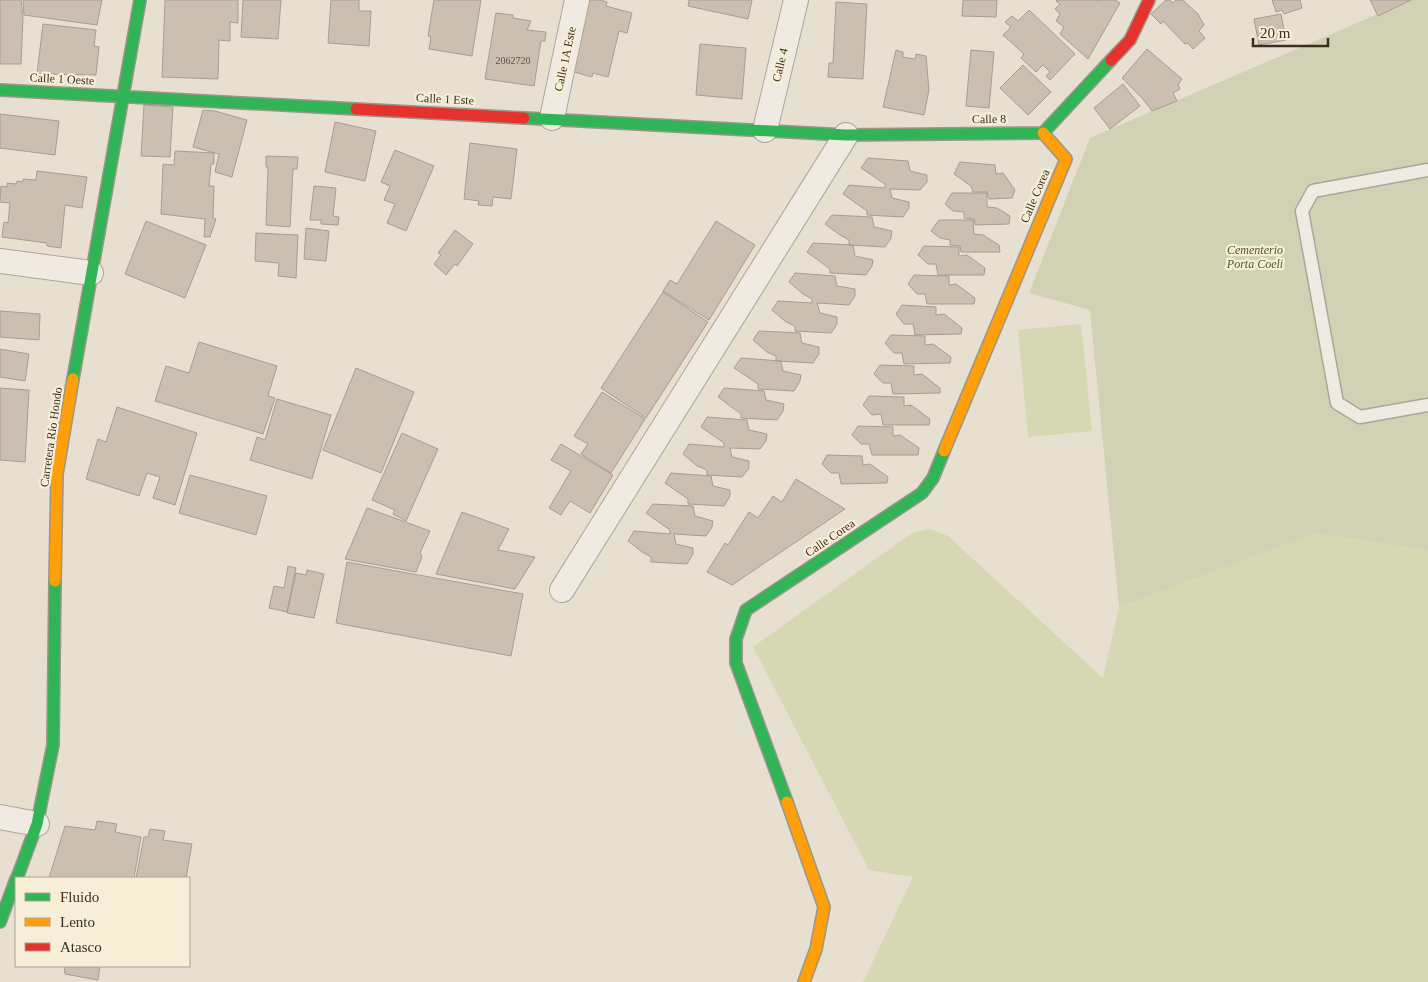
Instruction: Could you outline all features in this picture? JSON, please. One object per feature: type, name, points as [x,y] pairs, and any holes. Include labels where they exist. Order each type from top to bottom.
[{"type":"street","name":"Carretera Río Hondo","points":[[17,877],[37,824],[53,745],[57,474],[140,0]]},
{"type":"street","name":"Calle 1A Este","points":[[552,118],[577,0]]},
{"type":"street","name":"Calle 4","points":[[765,130],[796,0]]},
{"type":"street","points":[[1043,133],[1130,40],[1148,0]]},
{"type":"street","name":"Calle 1 Oeste","points":[[0,90],[122,96]]},
{"type":"street","name":"Calle 1 Este","points":[[122,96],[765,130]]},
{"type":"street","name":"Calle 8","points":[[765,130],[846,135],[1043,133]]},
{"type":"street","name":"Calle Corea","points":[[804,982],[816,949],[824,907],[812,869],[736,663],[736,639],[746,610],[922,493],[933,478],[1066,159],[1043,133]]},
{"type":"street","points":[[562,590],[846,135]]},
{"type":"street","points":[[0,261],[91,273]]},
{"type":"street","points":[[0,817],[37,824]]},
{"type":"street","name":"Carretera Río Hondo","points":[[0,922],[15,882]]},
{"type":"lane","points":[[1428,170],[1313,191],[1302,211],[1337,403],[1360,417],[1428,404]]},
{"type":"green space","name":"Cementerio Porta Coeli","points":[[1410,0],[1428,0],[1428,550],[1315,533],[1119,607],[1090,310],[1029,293],[1090,138]]},
{"type":"green space","points":[[1081,324],[1092,431],[1028,437],[1018,330]]},
{"type":"green space","points":[[930,529],[948,536],[1103,678],[1119,607],[1315,533],[1428,550],[1428,982],[863,982],[913,877],[869,870],[753,647],[912,533]]},
{"type":"building","points":[[0,0],[21,0],[23,17],[21,64],[0,64]]},
{"type":"building","points":[[23,0],[102,0],[97,25],[24,15]]},
{"type":"building","points":[[165,0],[238,0],[238,23],[230,22],[230,41],[219,40],[218,79],[162,77]]},
{"type":"building","points":[[243,0],[281,0],[278,39],[241,37]]},
{"type":"building","points":[[331,0],[359,0],[359,11],[371,11],[369,46],[328,43]]},
{"type":"building","points":[[434,0],[481,0],[472,56],[429,49],[431,37],[428,36]]},
{"type":"building","points":[[580,0],[600,0],[607,2],[606,6],[632,13],[627,33],[619,31],[608,77],[593,73],[592,77],[567,70]]},
{"type":"building","points":[[689,0],[752,0],[748,19],[688,6]]},
{"type":"building","points":[[963,0],[997,0],[996,17],[962,16]]},
{"type":"building","points":[[1057,0],[1115,0],[1120,3],[1088,59],[1060,34],[1064,27],[1056,21],[1060,14],[1055,9],[1060,4]]},
{"type":"building","points":[[1166,0],[1170,0],[1173,3],[1176,0],[1183,0],[1198,14],[1204,25],[1199,31],[1205,38],[1193,49],[1188,43],[1185,44],[1163,21],[1161,24],[1151,14]]},
{"type":"building","points":[[1272,0],[1300,0],[1302,8],[1284,14],[1282,10],[1276,12]]},
{"type":"building","points":[[1370,0],[1411,0],[1378,16]]},
{"type":"building","points":[[836,2],[867,4],[863,79],[828,77],[829,63],[833,63]]},
{"type":"building","points":[[1029,10],[1075,54],[1050,80],[1046,76],[1050,72],[1043,65],[1036,72],[1021,58],[1024,54],[1003,35],[1011,27],[1005,22],[1012,16],[1018,21]]},
{"type":"building","points":[[496,13],[513,15],[513,18],[531,21],[527,30],[546,32],[545,41],[541,41],[534,86],[485,79]]},
{"type":"building","points":[[1281,14],[1286,40],[1259,45],[1254,19]]},
{"type":"building","points":[[43,24],[96,30],[94,46],[99,47],[96,75],[37,74]]},
{"type":"building","points":[[700,44],[746,48],[742,99],[696,95]]},
{"type":"building","points":[[1147,49],[1182,79],[1178,85],[1180,89],[1173,93],[1177,101],[1152,111],[1122,78]]},
{"type":"building","points":[[896,50],[903,52],[903,57],[915,59],[916,54],[926,56],[929,90],[924,115],[883,107]]},
{"type":"building","points":[[971,50],[994,52],[989,108],[966,106]]},
{"type":"building","points":[[1023,65],[1051,92],[1028,115],[1000,88]]},
{"type":"building","points":[[1123,84],[1140,106],[1110,129],[1094,108]]},
{"type":"building","points":[[144,105],[173,107],[170,157],[141,156]]},
{"type":"building","points":[[203,110],[215,111],[247,120],[232,177],[215,172],[219,154],[193,147]]},
{"type":"building","points":[[0,114],[59,121],[55,155],[0,148]]},
{"type":"building","points":[[335,122],[376,131],[365,181],[325,172]]},
{"type":"building","points":[[470,143],[517,149],[511,199],[493,197],[492,206],[478,205],[479,201],[464,199]]},
{"type":"building","points":[[395,150],[434,166],[406,231],[387,223],[395,204],[384,200],[390,186],[381,182]]},
{"type":"building","points":[[175,151],[214,153],[214,164],[211,164],[209,186],[214,186],[213,218],[216,219],[210,237],[204,237],[205,219],[161,214],[163,164],[174,165]]},
{"type":"building","points":[[266,156],[298,157],[297,169],[293,169],[290,227],[266,225],[268,167],[266,167]]},
{"type":"building","points":[[868,158],[908,161],[910,171],[927,175],[927,182],[920,190],[890,189],[892,198],[909,202],[909,208],[903,217],[867,215],[867,211],[843,194],[849,185],[885,188],[885,184],[861,168]]},
{"type":"building","points":[[960,162],[995,165],[996,174],[1003,173],[1015,190],[1012,198],[989,199],[987,192],[973,192],[971,186],[954,174]]},
{"type":"building","points":[[37,171],[87,177],[82,208],[65,205],[61,248],[47,246],[47,243],[2,237],[4,222],[8,223],[10,203],[0,202],[1,186],[7,187],[7,183],[16,184],[17,181],[23,182],[23,179],[36,180]]},
{"type":"building","points":[[314,186],[336,188],[333,216],[339,217],[338,225],[321,224],[321,220],[310,220]]},
{"type":"building","points":[[952,193],[987,193],[987,207],[997,208],[1010,216],[1009,224],[975,225],[974,219],[964,218],[964,212],[953,211],[945,204]]},
{"type":"building","points":[[832,215],[872,217],[874,227],[892,231],[891,238],[885,247],[849,245],[849,240],[825,224]]},
{"type":"building","points":[[939,220],[973,220],[974,234],[983,235],[999,245],[1000,252],[961,252],[960,246],[950,245],[950,240],[940,238],[931,231]]},
{"type":"building","points":[[146,221],[206,245],[185,298],[125,274]]},
{"type":"building","points":[[716,221],[755,245],[709,320],[663,291],[670,280],[677,284]]},
{"type":"building","points":[[306,228],[329,231],[326,261],[304,259]]},
{"type":"building","points":[[455,230],[473,244],[457,266],[455,264],[446,275],[434,264],[441,255],[438,253]]},
{"type":"building","points":[[256,233],[298,235],[296,278],[278,276],[279,263],[255,261]]},
{"type":"building","points":[[813,243],[853,245],[855,256],[873,260],[872,266],[866,275],[830,273],[830,269],[807,252]]},
{"type":"building","points":[[924,246],[959,247],[959,256],[967,255],[985,268],[984,275],[938,275],[936,264],[928,264],[918,255]]},
{"type":"building","points":[[795,273],[835,276],[837,286],[855,289],[855,296],[849,305],[817,303],[820,313],[837,317],[837,324],[831,333],[795,331],[795,326],[786,322],[772,310],[778,301],[812,303],[812,299],[789,282]]},
{"type":"building","points":[[914,275],[949,276],[949,285],[956,284],[975,298],[974,304],[927,304],[925,294],[917,294],[908,284]]},
{"type":"building","points":[[663,292],[708,322],[646,418],[601,388]]},
{"type":"building","points":[[902,305],[936,307],[936,315],[944,314],[962,328],[961,334],[915,335],[913,324],[904,324],[896,314]]},
{"type":"building","points":[[0,311],[40,314],[39,340],[0,337]]},
{"type":"building","points":[[759,331],[800,333],[802,343],[819,347],[819,354],[813,363],[776,361],[776,356],[767,352],[753,340]]},
{"type":"building","points":[[891,335],[925,336],[925,345],[933,344],[951,357],[950,363],[904,364],[902,353],[894,353],[885,343]]},
{"type":"building","points":[[199,342],[277,366],[268,396],[275,398],[263,434],[155,401],[166,366],[189,373]]},
{"type":"building","points":[[0,349],[29,354],[25,381],[0,377]]},
{"type":"building","points":[[741,358],[781,361],[783,371],[801,375],[800,381],[794,391],[758,389],[758,384],[734,368]]},
{"type":"building","points":[[880,365],[914,366],[914,375],[922,374],[940,388],[940,393],[893,394],[891,383],[883,383],[874,374]]},
{"type":"building","points":[[356,368],[414,392],[381,473],[323,450]]},
{"type":"building","points":[[0,388],[29,390],[25,462],[0,460]]},
{"type":"building","points":[[724,388],[764,391],[766,400],[784,404],[783,411],[777,420],[741,418],[741,414],[718,397]]},
{"type":"building","points":[[602,392],[645,419],[611,473],[581,454],[588,444],[574,436]]},
{"type":"building","points":[[869,396],[904,397],[904,406],[911,405],[930,419],[929,425],[883,425],[881,414],[872,415],[863,405]]},
{"type":"building","points":[[277,399],[331,415],[312,479],[250,460],[257,437],[265,440]]},
{"type":"building","points":[[117,407],[197,433],[175,505],[153,498],[160,477],[147,473],[139,496],[86,479],[98,439],[106,442]]},
{"type":"building","points":[[707,417],[747,420],[749,430],[767,434],[766,441],[760,449],[730,448],[732,457],[749,461],[749,468],[742,477],[707,475],[707,470],[697,466],[683,454],[689,444],[724,447],[724,443],[701,427]]},
{"type":"building","points":[[858,426],[893,427],[893,436],[900,435],[919,448],[918,455],[872,455],[869,444],[861,444],[852,435]]},
{"type":"building","points":[[402,433],[438,449],[406,521],[393,514],[395,510],[372,500]]},
{"type":"building","points":[[561,444],[613,475],[590,513],[570,501],[561,515],[549,508],[571,471],[551,460]]},
{"type":"building","points":[[827,455],[862,456],[863,465],[870,464],[888,477],[887,483],[841,484],[839,473],[831,473],[822,464]]},
{"type":"building","points":[[671,473],[711,476],[713,486],[730,490],[730,496],[724,506],[688,504],[688,499],[665,483]]},
{"type":"building","points":[[190,475],[267,496],[256,535],[179,513]]},
{"type":"building","points":[[796,479],[845,509],[732,585],[707,572],[725,543],[728,545],[749,512],[758,518],[773,496],[782,502]]},
{"type":"building","points":[[653,504],[693,506],[695,516],[713,521],[712,527],[706,536],[674,534],[676,544],[693,548],[693,554],[687,564],[651,562],[651,557],[628,541],[634,531],[670,534],[670,530],[646,513]]},
{"type":"building","points":[[367,508],[430,531],[420,553],[422,557],[416,572],[345,559]]},
{"type":"building","points":[[462,512],[509,529],[498,550],[535,557],[515,589],[436,574]]},
{"type":"building","points":[[347,562],[523,594],[511,656],[336,623]]},
{"type":"building","points":[[288,566],[296,568],[287,612],[269,608],[274,586],[284,588]]},
{"type":"building","points":[[307,570],[324,574],[314,618],[287,613],[296,573],[306,575]]},
{"type":"building","points":[[97,821],[117,824],[115,832],[141,837],[134,877],[49,877],[65,826],[95,830]]},
{"type":"building","points":[[150,829],[165,831],[163,840],[192,844],[186,877],[136,877],[144,837],[148,837]]},
{"type":"building","points":[[64,967],[100,967],[98,980],[65,974]]},
{"type":"traffic: fast","points":[[73,379],[140,0]]},
{"type":"traffic: fast","points":[[524,118],[846,135],[1043,133],[1111,60]]},
{"type":"traffic: fast","points":[[0,90],[356,109]]},
{"type":"traffic: fast","points":[[787,802],[736,663],[736,639],[746,610],[922,493],[933,478],[944,451]]},
{"type":"traffic: fast","points":[[17,877],[37,824],[53,745],[55,581]]},
{"type":"traffic: fast","points":[[0,922],[15,882]]},
{"type":"traffic: slow","points":[[944,451],[1066,159],[1043,133]]},
{"type":"traffic: slow","points":[[55,581],[57,474],[73,379]]},
{"type":"traffic: slow","points":[[787,802],[824,907],[816,949],[804,982]]},
{"type":"traffic: jam","points":[[1111,60],[1130,40],[1149,0]]},
{"type":"traffic: jam","points":[[356,109],[524,118]]}]
